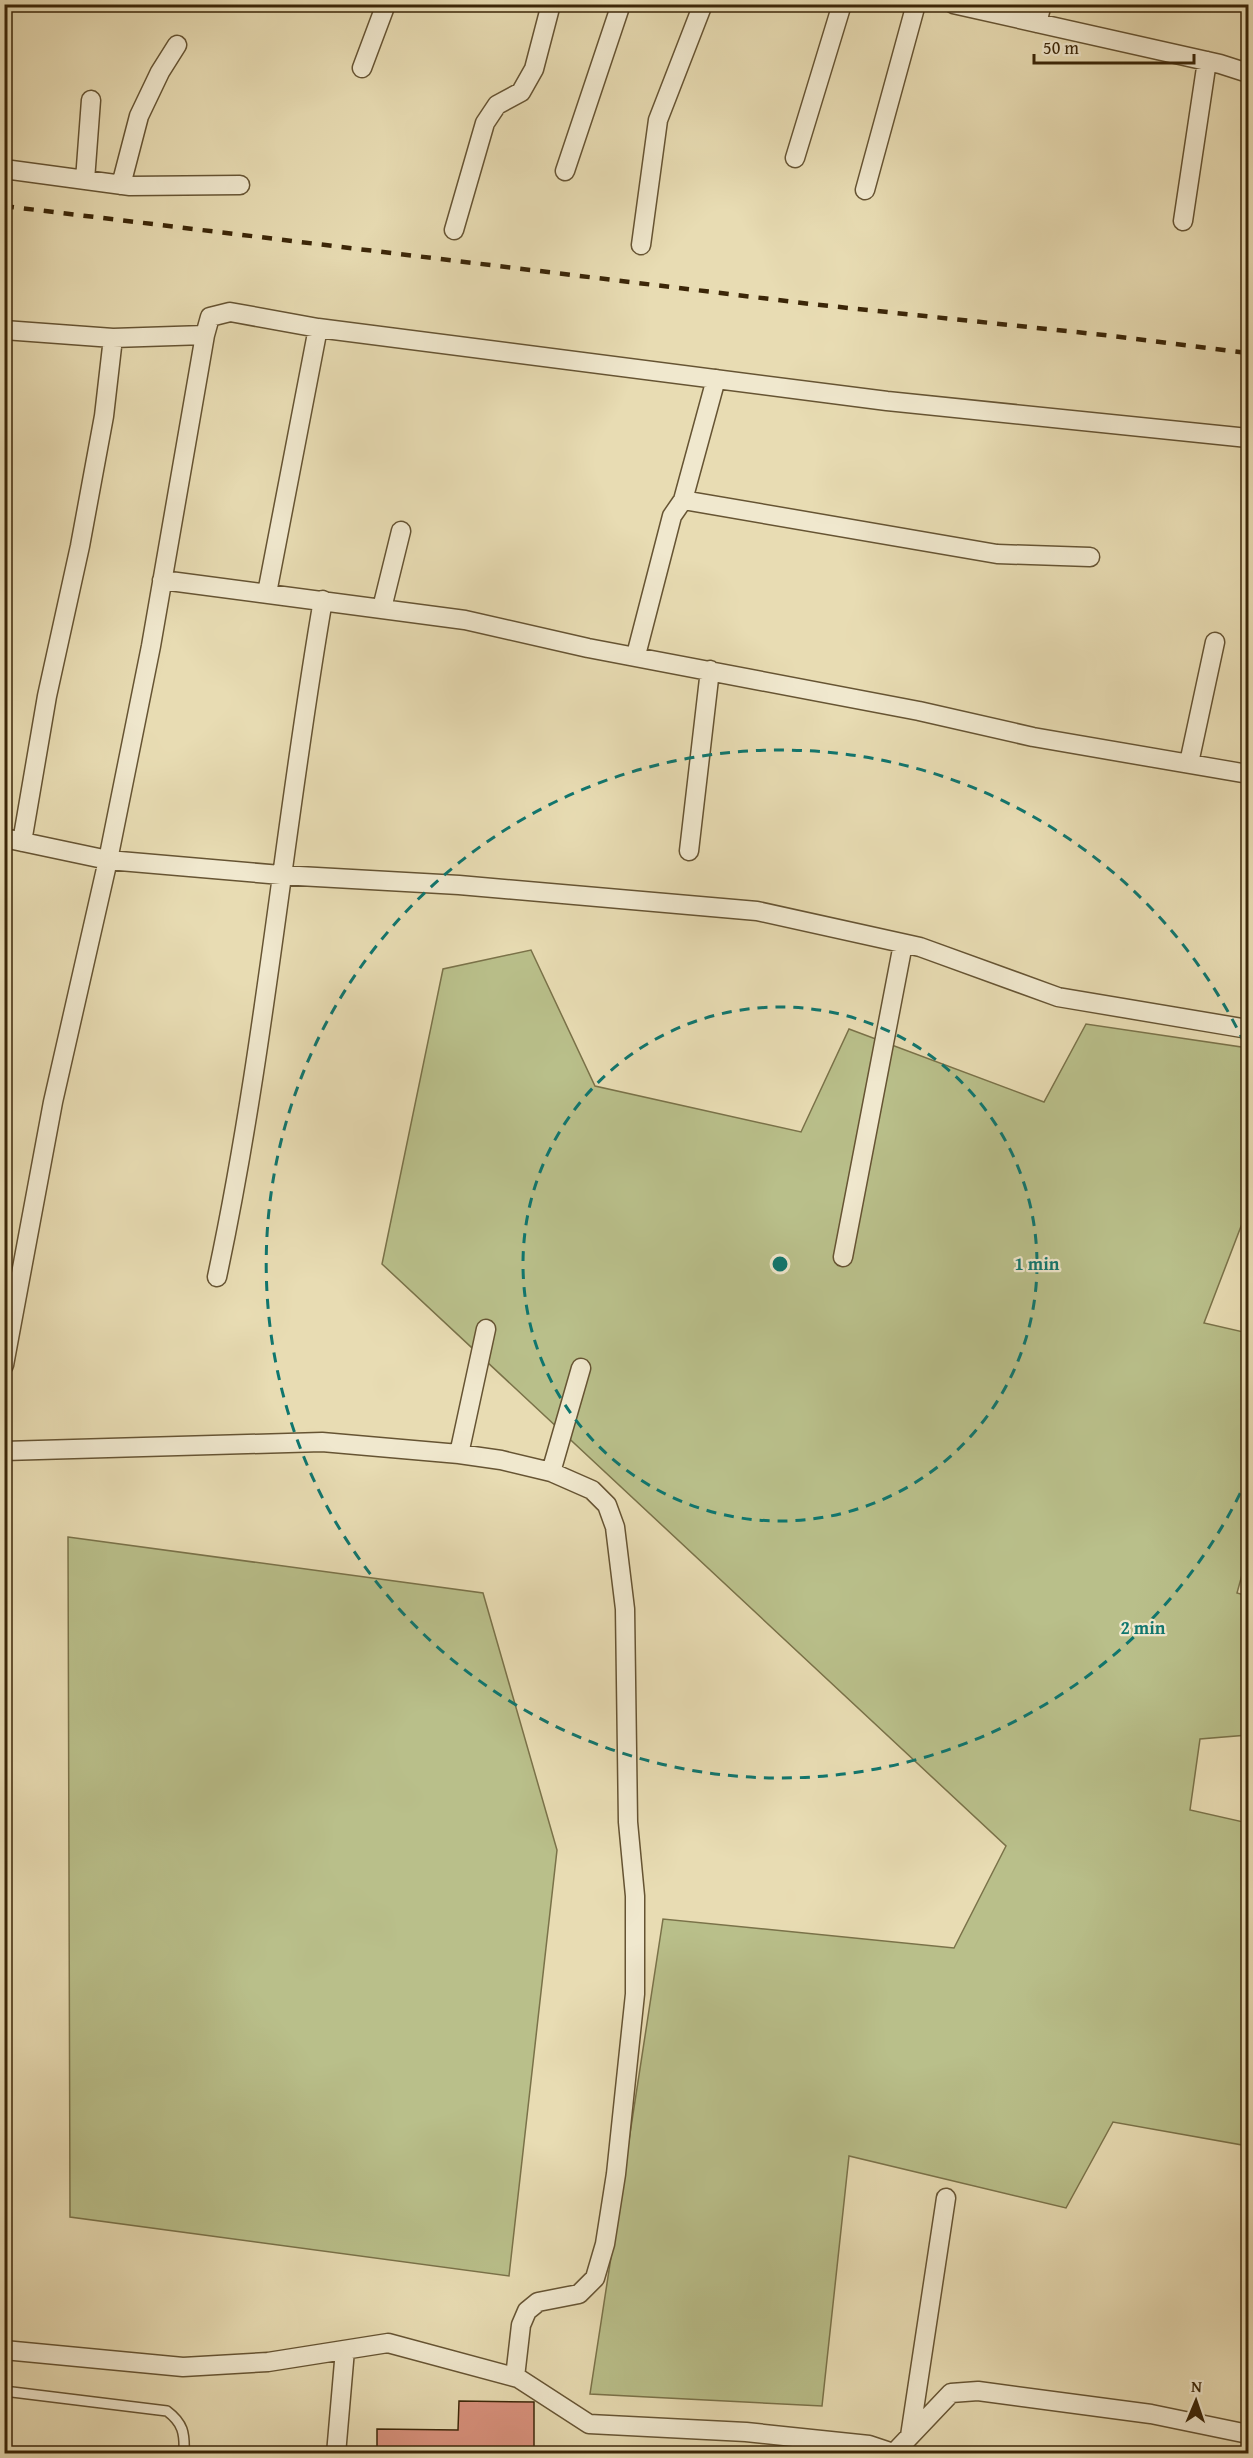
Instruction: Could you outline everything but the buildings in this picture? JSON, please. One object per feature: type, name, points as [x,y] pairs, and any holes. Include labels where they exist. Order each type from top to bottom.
[{"type":"street","points":[[362,68],[386,4]]},
{"type":"street","points":[[454,230],[485,123],[497,105],[521,92],[534,69],[550,4]]},
{"type":"street","points":[[565,171],[621,4]]},
{"type":"street","points":[[641,244],[658,120],[703,4]]},
{"type":"street","points":[[795,158],[842,4]]},
{"type":"street","points":[[865,190],[916,4]]},
{"type":"street","points":[[953,4],[1207,61],[1248,73]]},
{"type":"street","points":[[1037,23],[1042,4]]},
{"type":"street","points":[[120,185],[139,116],[160,72],[177,45]]},
{"type":"street","points":[[1183,221],[1207,61]]},
{"type":"street","points":[[85,180],[91,100]]},
{"type":"street","points":[[4,169],[120,185],[240,185]]},
{"type":"street","points":[[4,1365],[53,1102],[108,860],[210,317],[230,312],[318,328],[716,379],[887,400],[1248,438]]},
{"type":"street","points":[[267,593],[318,328]]},
{"type":"street","points":[[4,330],[113,338],[205,335]]},
{"type":"street","points":[[113,338],[104,416],[80,546],[13,840],[108,860],[281,875],[459,885],[757,912],[921,947],[1058,997],[1248,1029]]},
{"type":"street","points":[[636,655],[672,516],[683,500],[716,379]]},
{"type":"street","points":[[683,500],[996,554],[1090,558]]},
{"type":"street","points":[[382,608],[401,531]]},
{"type":"street","points":[[162,580],[465,620],[588,648],[636,655],[919,711],[1033,737],[1248,774]]},
{"type":"street","points":[[217,1277],[242,1153],[323,600]]},
{"type":"street","points":[[1189,763],[1215,642]]},
{"type":"street","points":[[688,851],[710,670]]},
{"type":"street","points":[[843,1257],[903,944]]},
{"type":"street","points":[[459,1454],[486,1329]]},
{"type":"street","points":[[551,1472],[581,1368]]},
{"type":"street","points":[[4,1451],[322,1442],[459,1454],[501,1460],[551,1472],[592,1490],[607,1505],[615,1527],[625,1609],[628,1822],[635,1896],[635,1994],[616,2174],[605,2244],[595,2278],[579,2294],[538,2302],[527,2311],[521,2325],[515,2377]]},
{"type":"street","points":[[910,2436],[946,2198]]},
{"type":"street","points":[[4,2350],[183,2367],[268,2362],[388,2343],[515,2377],[589,2424],[746,2432],[869,2445],[895,2453],[951,2393],[978,2391],[1151,2414],[1248,2434]]},
{"type":"street","points":[[336,2454],[345,2350]]},
{"type":"lane","points":[[4,2391],[167,2411],[180,2421],[185,2437],[184,2454]]},
{"type":"green space","points":[[531,950],[595,1086],[801,1132],[849,1029],[1044,1102],[1086,1024],[1248,1048],[1248,1208],[1204,1323],[1248,1333],[1248,1553],[1237,1593],[1248,1596],[1248,1735],[1200,1739],[1190,1810],[1248,1823],[1248,2146],[1113,2122],[1066,2208],[849,2156],[822,2406],[590,2394],[663,1919],[954,1948],[1006,1846],[382,1264],[443,969]]},
{"type":"green space","points":[[68,1537],[483,1593],[557,1850],[509,2276],[70,2217]]},
{"type":"railway","points":[[4,206],[811,304],[1104,335],[1248,353]]}]
